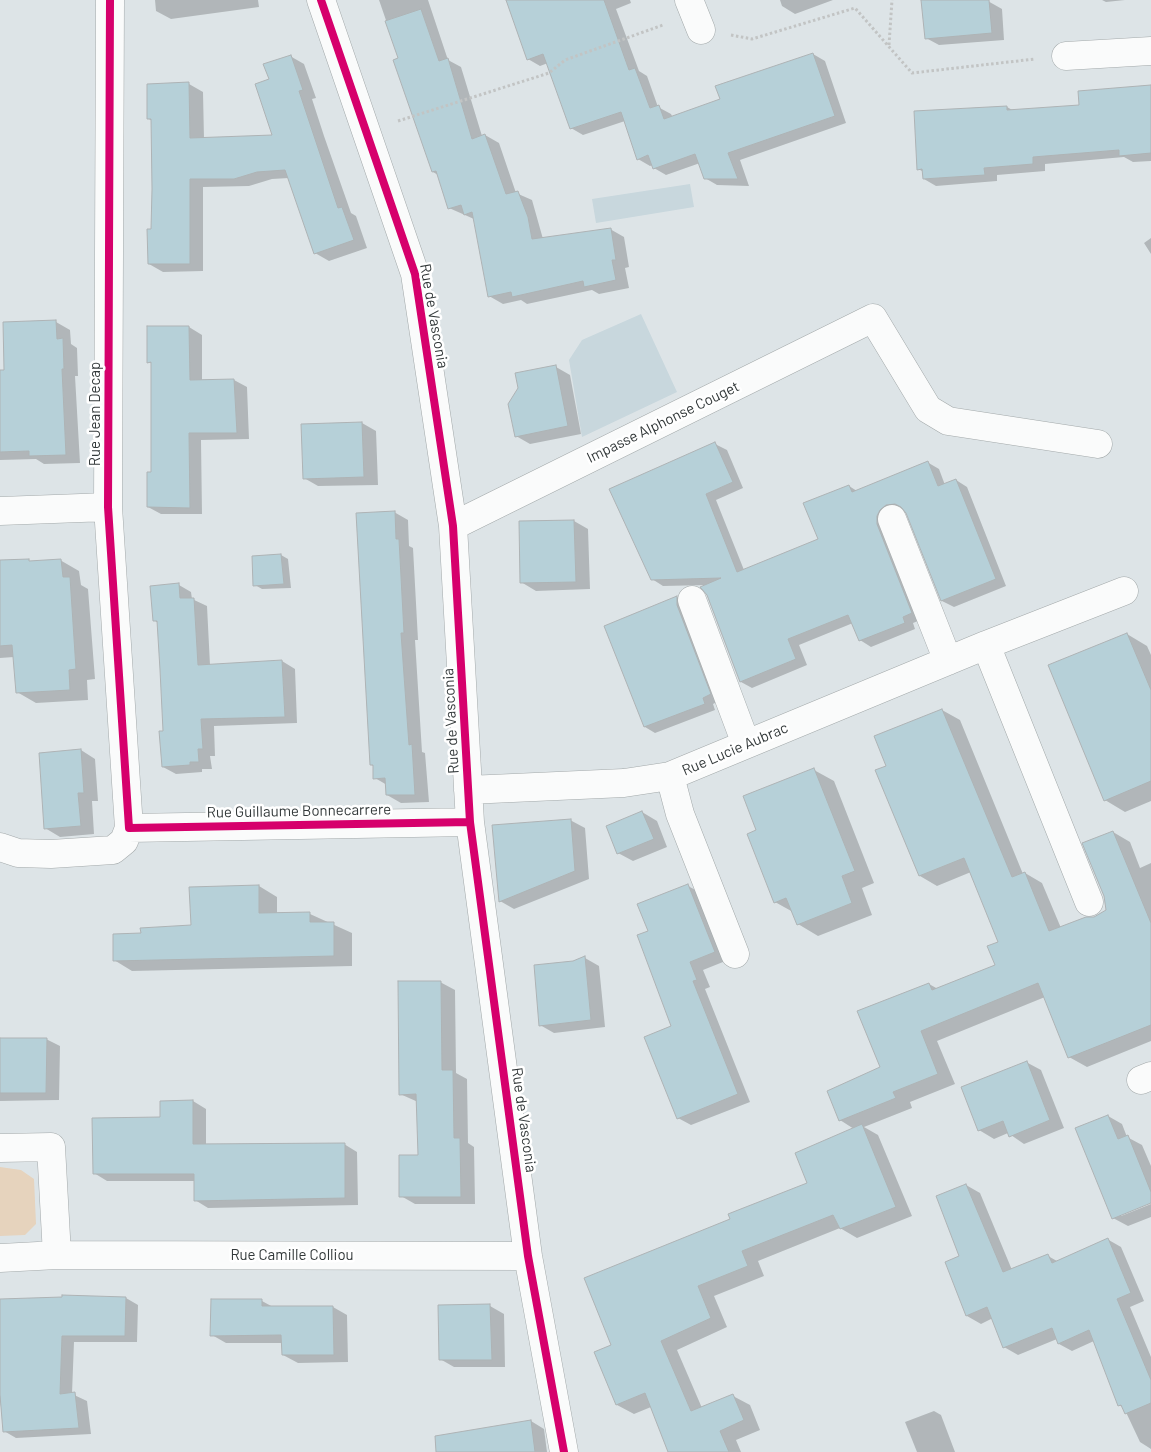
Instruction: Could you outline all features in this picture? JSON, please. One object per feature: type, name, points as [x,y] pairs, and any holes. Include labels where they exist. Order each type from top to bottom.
[{"type":"street","name":"Rue Jean Decap","points":[[110,0],[108,507],[129,828]]},
{"type":"street","name":"Rue de Vasconia","points":[[321,0],[415,274],[453,526],[470,822],[528,1256],[564,1452]]},
{"type":"street","points":[[1066,56],[1151,51]]},
{"type":"street","name":"Impasse Alphonse Couget","points":[[453,526],[873,318],[928,409],[948,421],[1098,444]]},
{"type":"street","points":[[0,511],[108,507]]},
{"type":"street","points":[[892,519],[948,661]]},
{"type":"street","name":"Rue Lucie Aubrac","points":[[468,790],[624,783],[670,776],[948,661],[1124,591]]},
{"type":"street","points":[[692,600],[746,744]]},
{"type":"street","points":[[986,646],[1089,902]]},
{"type":"street","points":[[670,776],[680,814],[735,954]]},
{"type":"street","name":"Rue Guillaume Bonnecarrere","points":[[129,828],[470,822]]},
{"type":"street","points":[[0,847],[18,853],[51,854],[113,850],[124,842],[129,828]]},
{"type":"street","points":[[0,1148],[51,1147],[57,1255]]},
{"type":"street","name":"Rue Camille Colliou","points":[[0,1258],[57,1255],[528,1256]]},
{"type":"path","points":[[889,46],[892,0]]},
{"type":"path","points":[[365,132],[549,72],[565,60],[695,14],[752,39],[855,8],[912,73],[1066,56]]},
{"type":"shaded area","points":[[690,184],[694,207],[596,223],[592,199]]},
{"type":"shaded area","points":[[641,314],[677,392],[582,437],[569,360],[582,340]]},
{"type":"shaded area","points":[[0,1167],[21,1170],[34,1179],[36,1224],[25,1235],[0,1236]]},
{"type":"building","points":[[506,0],[604,0],[629,70],[635,68],[650,108],[659,105],[664,119],[720,99],[715,86],[813,53],[835,116],[728,153],[738,179],[704,179],[695,154],[653,169],[648,155],[637,160],[621,112],[570,129],[543,54],[527,60]]},
{"type":"building","points":[[921,0],[989,0],[992,33],[925,39]]},
{"type":"building","points":[[421,9],[439,61],[448,58],[472,139],[485,134],[506,194],[518,191],[528,217],[532,239],[611,228],[616,260],[612,260],[616,280],[584,287],[583,281],[512,297],[511,292],[488,297],[472,212],[464,215],[461,205],[448,209],[436,171],[432,172],[393,60],[398,58],[385,21]]},
{"type":"building","points":[[291,55],[303,90],[299,91],[338,208],[342,207],[354,240],[314,254],[285,170],[257,172],[234,179],[190,179],[190,264],[148,264],[147,229],[151,229],[152,189],[151,119],[147,119],[147,84],[189,82],[190,138],[272,135],[255,84],[269,79],[263,64]]},
{"type":"building","points":[[1151,85],[1151,153],[1119,156],[1119,150],[1033,157],[1033,164],[984,168],[985,175],[923,179],[922,169],[917,170],[914,111],[1007,106],[1007,110],[1079,105],[1078,91]]},
{"type":"building","points":[[56,320],[57,339],[63,338],[64,369],[62,369],[66,455],[29,456],[29,451],[0,452],[0,370],[4,370],[3,322]]},
{"type":"building","points":[[147,326],[189,326],[190,380],[234,379],[237,433],[189,433],[190,508],[147,507],[147,472],[151,472],[151,362],[147,363]]},
{"type":"building","points":[[556,365],[568,426],[515,437],[508,404],[518,388],[515,373]]},
{"type":"building","points":[[362,422],[364,477],[303,479],[301,424]]},
{"type":"building","points":[[715,442],[733,482],[706,494],[737,572],[818,539],[803,503],[849,485],[852,492],[928,461],[938,486],[956,479],[996,579],[941,601],[906,513],[895,504],[886,505],[877,516],[877,524],[912,613],[903,617],[905,623],[859,641],[848,615],[788,639],[796,659],[740,682],[707,595],[700,587],[721,578],[651,580],[609,489]]},
{"type":"building","points":[[395,511],[396,539],[399,539],[404,633],[401,633],[409,745],[412,744],[415,795],[386,795],[385,778],[373,779],[373,765],[370,765],[356,513]]},
{"type":"building","points":[[574,520],[576,582],[520,583],[519,521]]},
{"type":"building","points":[[281,554],[284,584],[253,586],[252,556]]},
{"type":"building","points":[[29,559],[29,561],[61,559],[63,577],[70,577],[76,669],[69,670],[70,690],[16,693],[12,645],[0,646],[0,560]]},
{"type":"building","points":[[179,583],[180,598],[194,598],[198,665],[282,660],[285,717],[201,719],[203,749],[198,749],[199,762],[190,762],[190,765],[162,767],[159,731],[163,731],[157,621],[153,621],[150,586]]},
{"type":"building","points":[[677,596],[677,605],[711,694],[703,698],[705,704],[644,727],[604,626]]},
{"type":"building","points":[[1127,633],[1151,690],[1151,781],[1104,801],[1048,665]]},
{"type":"building","points":[[942,709],[1012,877],[1025,872],[1049,931],[1086,917],[1094,917],[1106,910],[1104,896],[1082,843],[1113,831],[1151,923],[1151,1025],[1068,1058],[1038,983],[921,1031],[938,1074],[893,1092],[896,1098],[839,1121],[827,1091],[880,1067],[857,1011],[929,983],[932,990],[995,965],[987,946],[998,942],[964,858],[919,876],[875,770],[886,766],[874,736]]},
{"type":"building","points":[[81,749],[84,793],[78,793],[81,826],[44,829],[39,753]]},
{"type":"building","points":[[814,768],[855,871],[842,876],[852,903],[797,925],[786,898],[774,903],[747,834],[756,830],[743,796]]},
{"type":"building","points":[[642,811],[654,839],[617,854],[606,826]]},
{"type":"building","points":[[571,819],[575,871],[499,902],[492,825]]},
{"type":"building","points":[[688,884],[715,952],[690,962],[697,980],[693,981],[738,1094],[677,1119],[644,1037],[671,1026],[637,935],[648,931],[637,904]]},
{"type":"building","points":[[259,885],[259,913],[310,912],[310,922],[334,922],[334,956],[113,961],[113,934],[141,933],[140,928],[191,925],[189,887]]},
{"type":"building","points":[[585,956],[591,1020],[539,1026],[534,965],[573,961]]},
{"type":"building","points":[[398,981],[441,981],[442,1070],[453,1070],[454,1138],[460,1138],[461,1197],[399,1197],[399,1155],[418,1155],[416,1094],[399,1095]]},
{"type":"building","points":[[0,1038],[47,1038],[46,1093],[0,1093]]},
{"type":"building","points":[[1027,1061],[1050,1120],[1009,1137],[1003,1121],[978,1131],[961,1087]]},
{"type":"building","points":[[193,1100],[193,1144],[345,1143],[345,1198],[194,1201],[194,1174],[93,1174],[92,1118],[160,1117],[160,1101]]},
{"type":"building","points":[[1108,1115],[1118,1139],[1128,1135],[1151,1192],[1151,1203],[1112,1219],[1075,1128]]},
{"type":"building","points":[[862,1124],[896,1207],[840,1229],[833,1215],[742,1251],[748,1266],[698,1286],[711,1318],[661,1341],[691,1411],[733,1394],[744,1420],[720,1431],[729,1452],[668,1452],[645,1393],[616,1405],[594,1352],[611,1345],[584,1278],[730,1219],[728,1214],[807,1183],[795,1153]]},
{"type":"building","points":[[966,1184],[1003,1272],[1048,1254],[1052,1263],[1108,1238],[1131,1293],[1117,1299],[1151,1380],[1151,1403],[1125,1414],[1121,1405],[1118,1406],[1089,1330],[1058,1344],[1052,1328],[1003,1348],[987,1307],[966,1316],[945,1262],[959,1256],[936,1196]]},
{"type":"building","points":[[62,1295],[126,1297],[125,1336],[62,1336],[60,1394],[75,1392],[79,1428],[3,1432],[0,1395],[0,1299],[62,1297]]},
{"type":"building","points":[[211,1299],[262,1299],[262,1306],[333,1306],[334,1355],[282,1355],[281,1335],[210,1336]]},
{"type":"building","points":[[490,1304],[492,1360],[439,1360],[438,1305]]},
{"type":"building","points":[[531,1420],[535,1452],[436,1452],[435,1436]]},
{"type":"cycle path","points":[[110,0],[108,507],[129,828],[470,822]]},
{"type":"cycle path","points":[[321,0],[415,274],[453,526],[470,822],[528,1256],[564,1452]]}]
